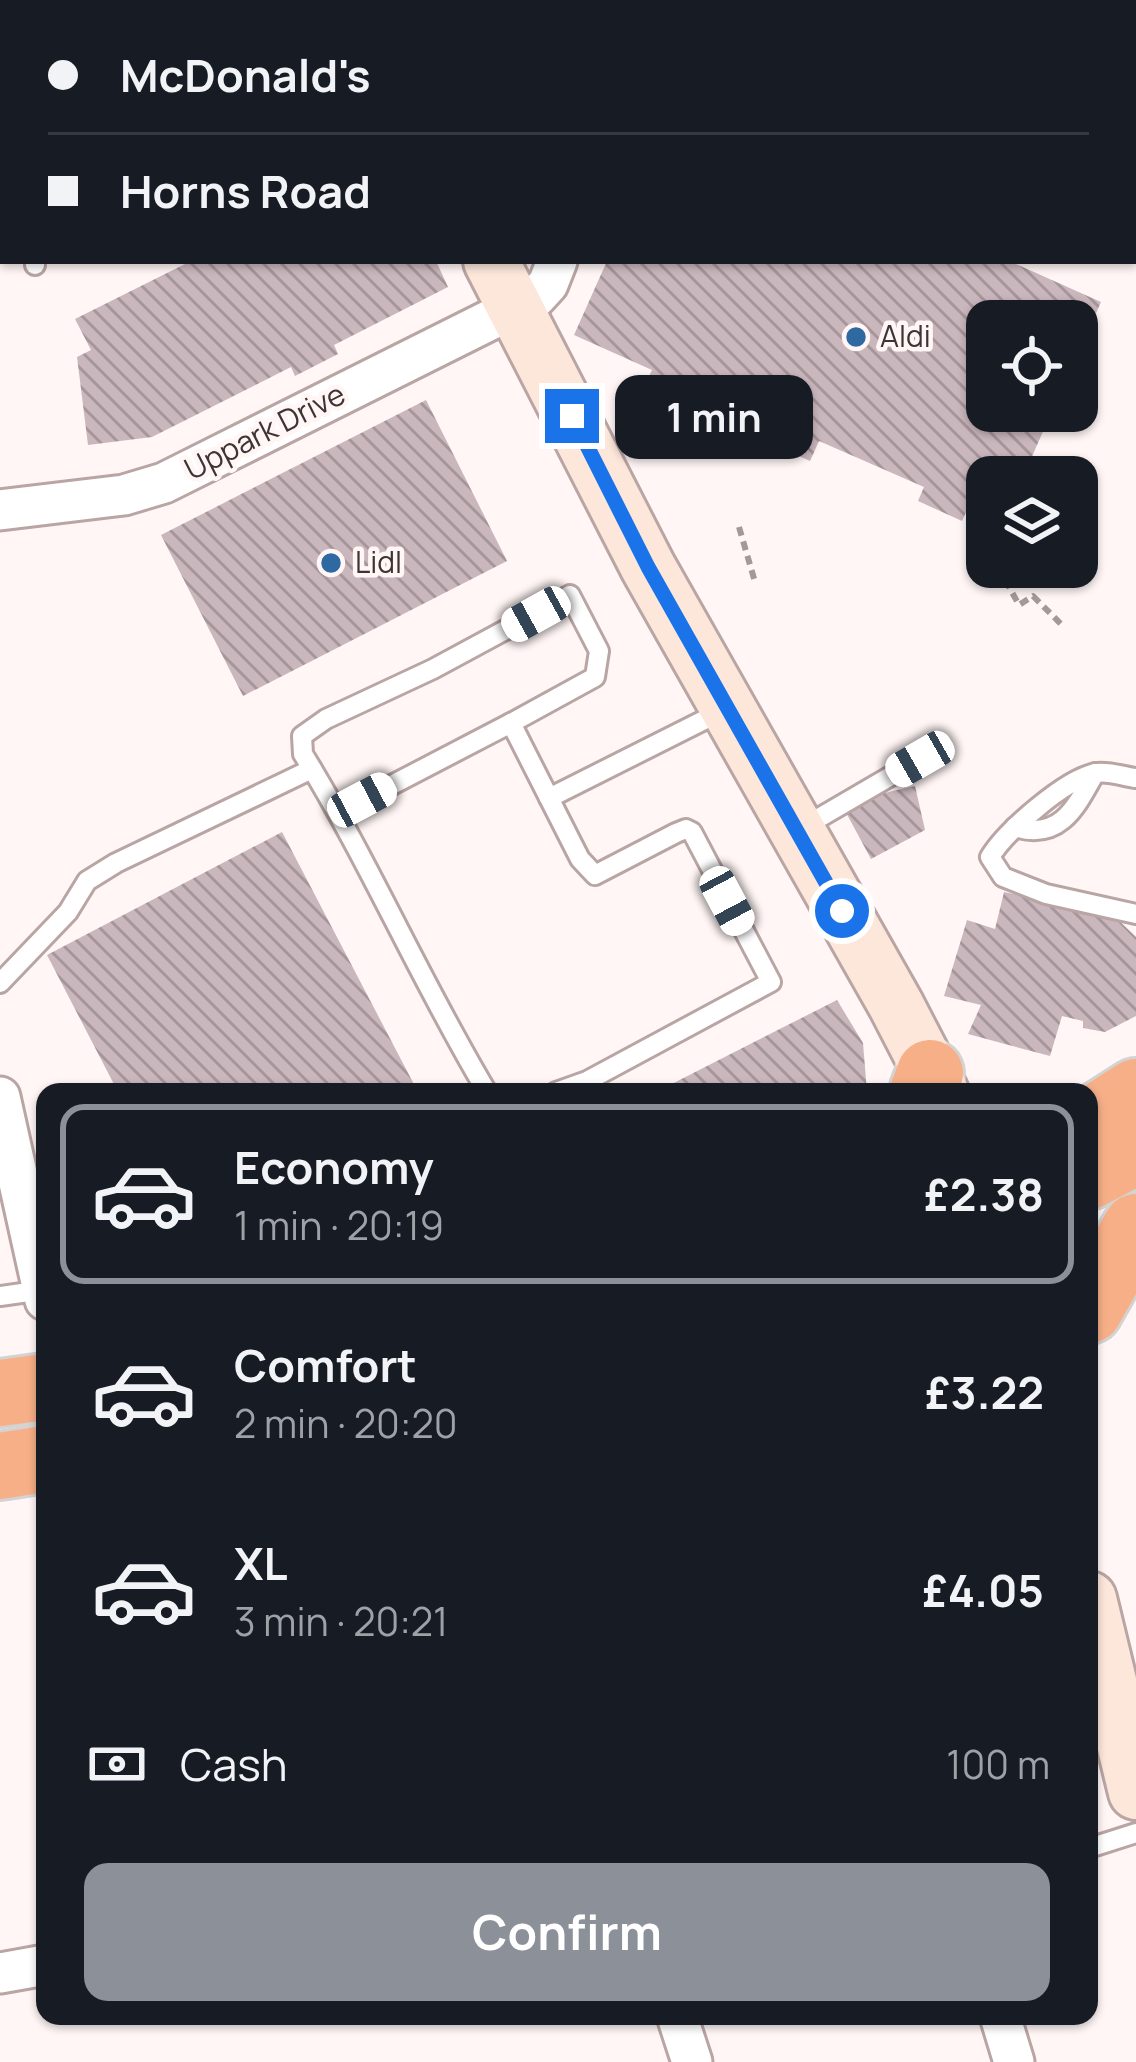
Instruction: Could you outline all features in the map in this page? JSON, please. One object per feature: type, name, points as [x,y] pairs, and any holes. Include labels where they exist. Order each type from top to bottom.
[{"type":"highway","points":[[1098,1116],[1136,1092]]},
{"type":"highway","points":[[1098,1171],[1136,1150]]},
{"type":"highway","points":[[1098,1220],[1136,1205]]},
{"type":"highway","points":[[1098,1291],[1136,1227]]},
{"type":"highway","points":[[0,1394],[36,1388]]},
{"type":"highway","points":[[0,1466],[36,1461]]},
{"type":"street","name":"Uppark Drive","points":[[0,510],[124,495],[164,483],[503,284],[536,297],[556,264]]},
{"type":"street","points":[[503,284],[648,567],[896,1005],[930,1083]]},
{"type":"street","points":[[0,1097],[36,1259]]},
{"type":"street","points":[[1098,1636],[1136,1792]]},
{"type":"street","points":[[0,1973],[36,1967]]},
{"type":"street","points":[[680,2025],[692,2062]]},
{"type":"street","points":[[1003,2025],[1014,2062]]},
{"type":"lane","points":[[338,813],[595,677],[599,651],[570,595],[434,669],[326,719],[302,736],[303,754],[481,1083]]},
{"type":"lane","points":[[549,798],[726,709]]},
{"type":"lane","points":[[511,723],[586,868],[595,875],[676,833],[692,832],[771,982],[581,1083]]},
{"type":"lane","points":[[796,831],[920,759]]},
{"type":"lane","points":[[0,982],[68,912],[88,881],[312,769]]},
{"type":"lane","points":[[1135,778],[1095,773],[1065,787],[1002,836],[990,856],[1003,877],[1046,894],[1136,914]]},
{"type":"lane","points":[[0,1296],[36,1295]]},
{"type":"lane","points":[[1098,1845],[1136,1833]]},
{"type":"path","points":[[739,526],[755,582]]},
{"type":"path","points":[[1009,588],[1018,605],[1033,596],[1064,626]]},
{"type":"building","points":[[185,264],[437,264],[448,287],[334,345],[338,354],[295,376],[291,367],[152,437],[88,445],[77,357],[91,350],[75,319]]},
{"type":"building","points":[[606,264],[1016,264],[1097,300],[966,300],[966,432],[1043,432],[1032,456],[966,456],[962,521],[918,501],[924,487],[819,441],[810,461],[644,387],[652,370],[574,335]]},
{"type":"building","points":[[426,400],[507,561],[243,696],[161,535]]},
{"type":"building","points":[[915,786],[925,830],[871,859],[843,807],[857,799]]},
{"type":"building","points":[[282,832],[413,1083],[113,1083],[47,955]]},
{"type":"building","points":[[1004,892],[1112,914],[1136,937],[1136,1016],[1105,1032],[1083,1028],[1083,1021],[1062,1016],[1050,1056],[968,1034],[981,1005],[944,996],[967,920],[995,929]]},
{"type":"building","points":[[837,1000],[863,1043],[866,1083],[674,1083]]},
{"type":"place","name":"Aldi","points":[[856,337]]},
{"type":"place","name":"Lidl","points":[[331,563]]},
{"type":"route","points":[[572,416],[648,567],[842,911]]}]
